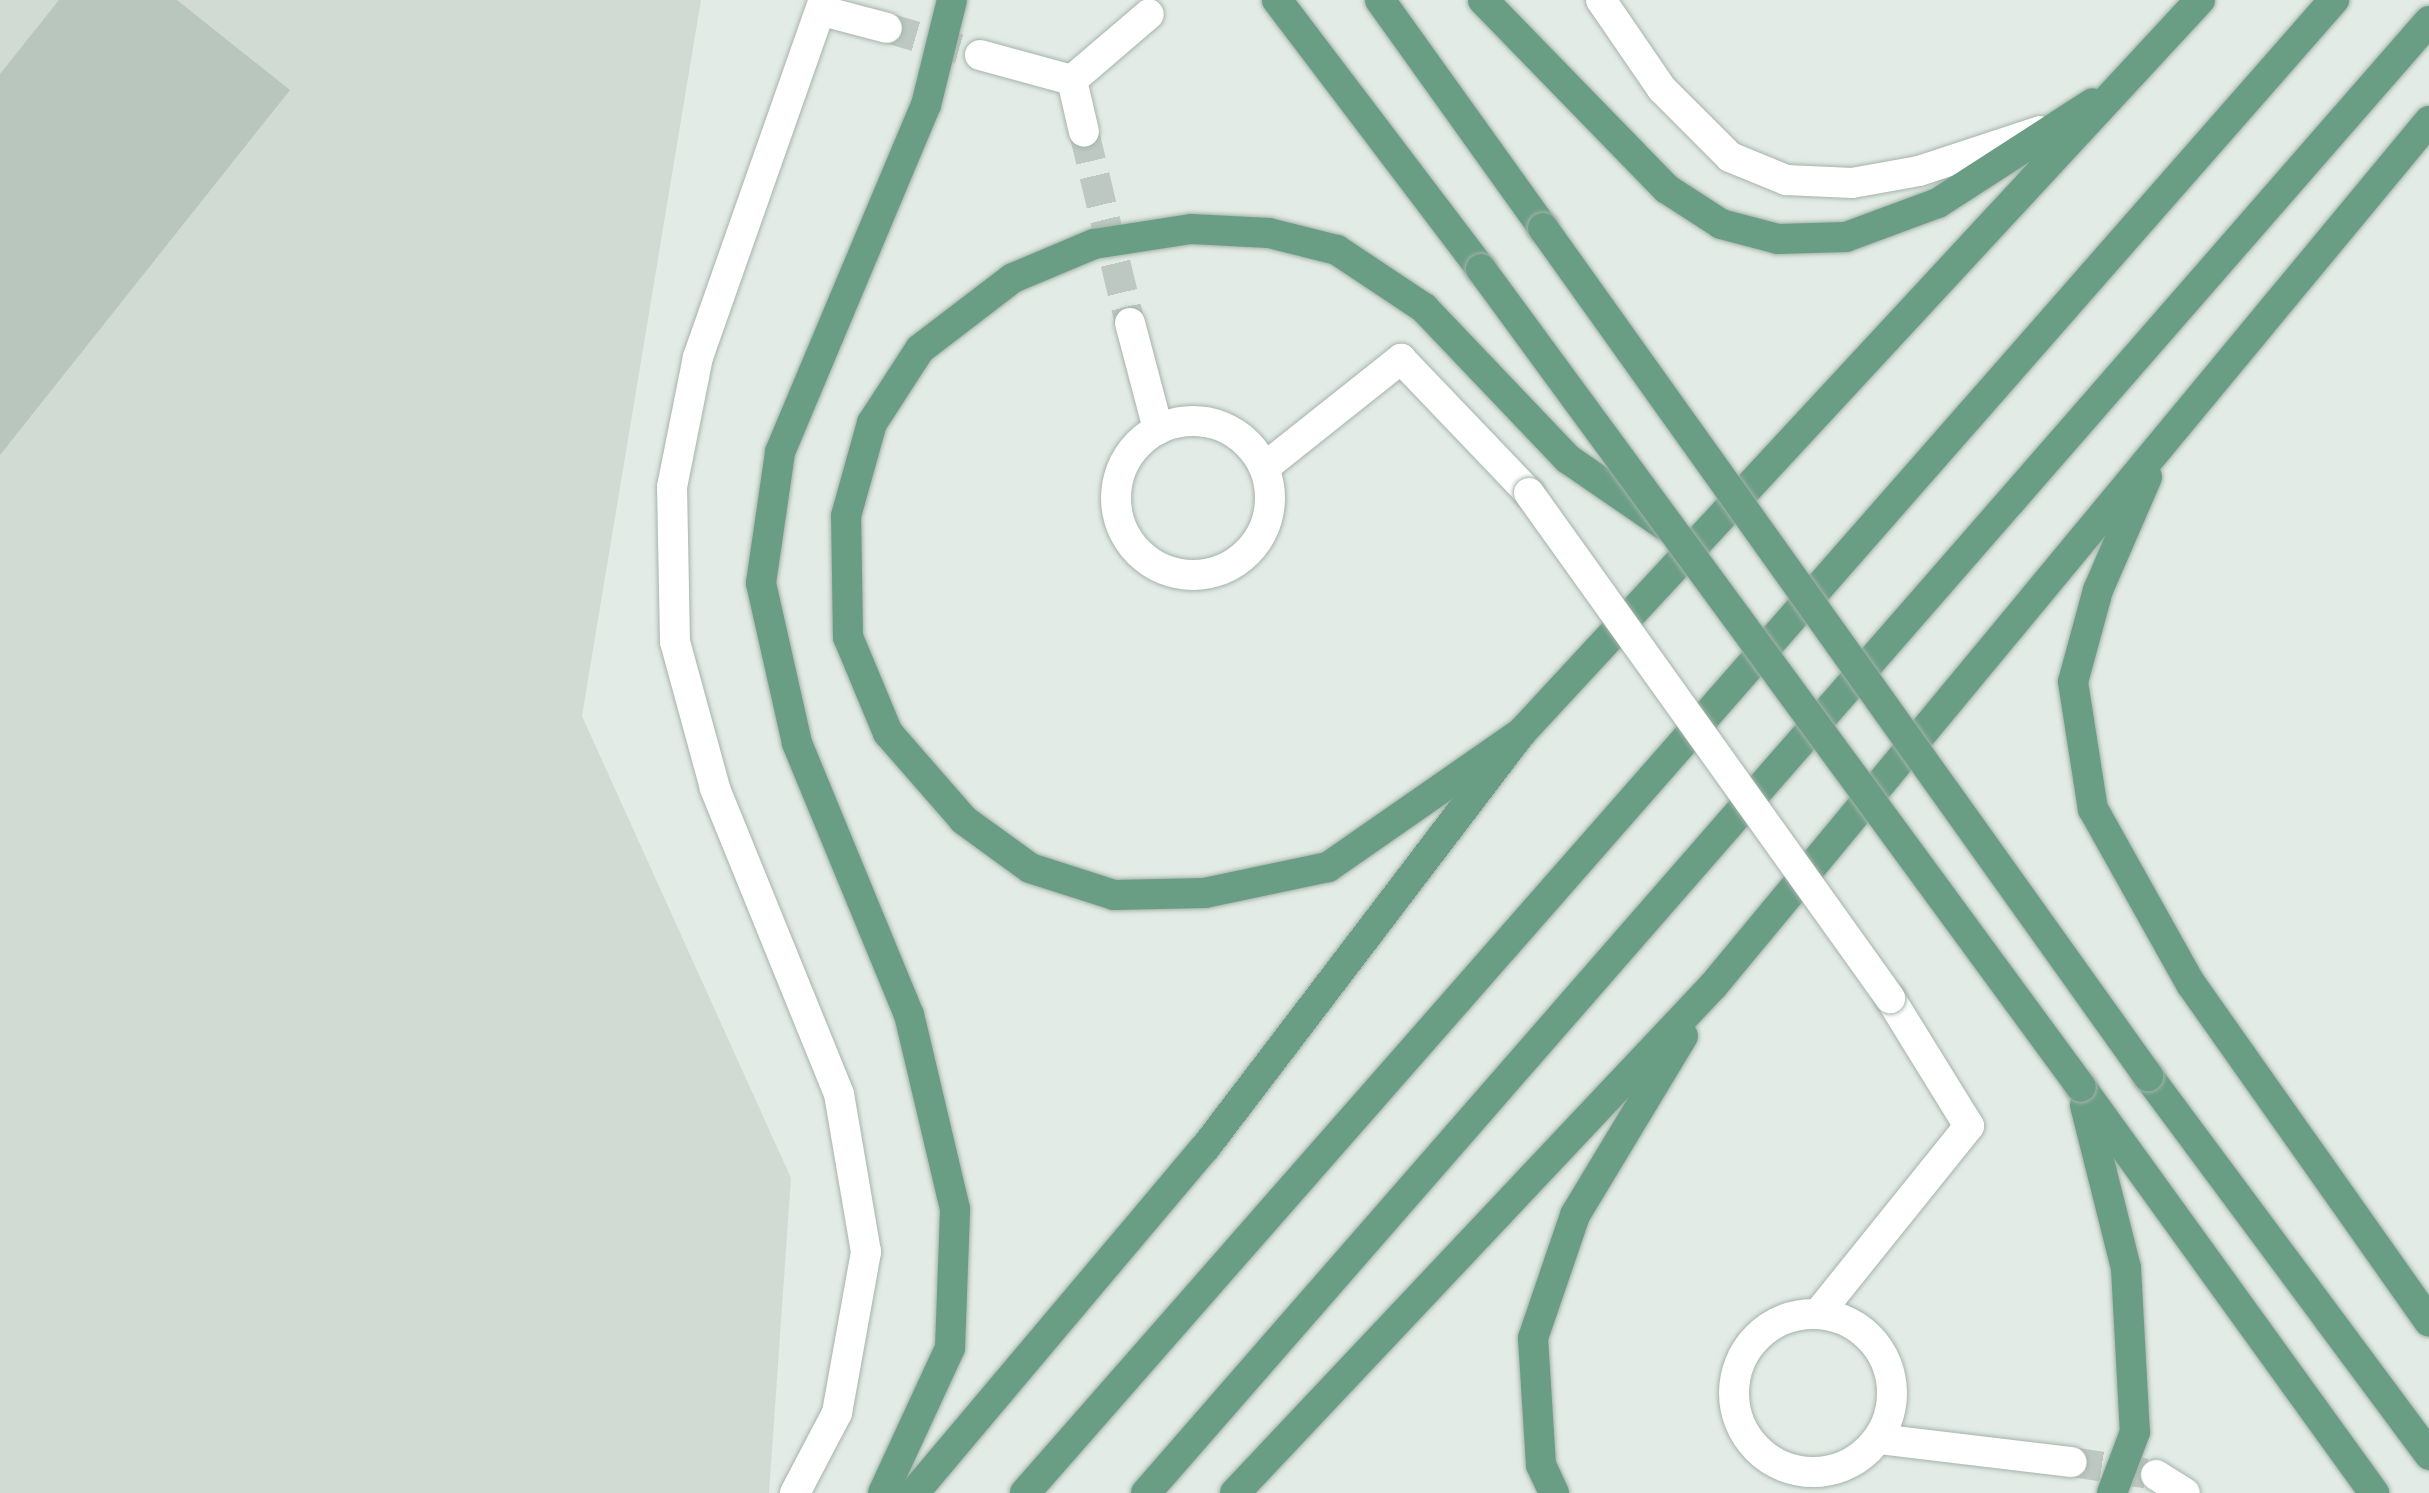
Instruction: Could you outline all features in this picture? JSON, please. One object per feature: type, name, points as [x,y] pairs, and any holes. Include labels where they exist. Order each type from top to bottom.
[{"type":"main road","points":[[883,1493],[950,1348],[955,1209],[909,1015],[796,743],[761,583],[780,452],[926,105],[952,0]]},
{"type":"main road","points":[[1278,0],[1480,268],[2374,1493]]},
{"type":"main road","points":[[1380,0],[2148,1076],[2429,1455]]},
{"type":"main road","points":[[1483,0],[1667,189],[1721,224],[1778,239],[1846,237],[1938,203],[2125,83]]},
{"type":"main road","points":[[914,1493],[1205,1148],[1521,733],[2200,0]]},
{"type":"main road","points":[[1026,1493],[2334,0]]},
{"type":"main road","points":[[1146,1493],[2429,21]]},
{"type":"main road","points":[[1235,1493],[1712,986],[2429,121]]},
{"type":"main road","points":[[1521,733],[1328,867],[1205,893],[1114,895],[1030,868],[964,820],[888,733],[848,638],[846,516],[872,424],[920,349],[1013,278],[1094,244],[1191,228],[1269,233],[1337,250],[1424,308],[1568,459],[1664,525]]},
{"type":"main road","points":[[2163,440],[2098,590],[2072,682],[2093,809],[2191,984],[2429,1322]]},
{"type":"main road","points":[[1554,1493],[1541,1464],[1533,1338],[1575,1215],[1712,986]]},
{"type":"main road","points":[[2081,1087],[2126,1268],[2135,1432],[2112,1493]]},
{"type":"street","points":[[1601,0],[1662,89],[1730,156],[1786,180],[1852,183],[1919,171],[2062,124]]},
{"type":"street","points":[[795,1493],[837,1413],[866,1252],[838,1094],[715,788],[675,642],[672,486],[698,357],[824,5],[886,28]]},
{"type":"street","points":[[1072,80],[1149,14]]},
{"type":"street","points":[[980,55],[1072,80]]},
{"type":"street","points":[[1072,80],[1084,132]]},
{"type":"street","points":[[1130,323],[1158,429]]},
{"type":"street","points":[[1265,467],[1400,359],[1530,493],[1890,998],[1969,1126],[1818,1314],[1766,1328],[1747,1349],[1735,1374],[1740,1428],[1756,1450],[1806,1473],[1858,1459],[1878,1439],[1892,1394],[1889,1370],[1862,1331],[1818,1314]]},
{"type":"street","points":[[1219,425],[1265,467],[1268,518],[1240,560],[1204,574],[1166,571],[1128,540],[1116,490],[1130,455],[1158,429],[1219,425]]},
{"type":"street","points":[[1878,1439],[2072,1462]]},
{"type":"street","points":[[2156,1475],[2185,1493]]},
{"type":"shaded area","points":[[0,0],[701,0],[582,716],[791,1178],[769,1493],[0,1493]]},
{"type":"building","points":[[59,0],[177,0],[290,90],[0,455],[0,74]]},
{"type":"tunnel","points":[[887,28],[980,55]]},
{"type":"tunnel","points":[[1084,132],[1130,323]]},
{"type":"tunnel","points":[[2072,1462],[2156,1475]]}]
